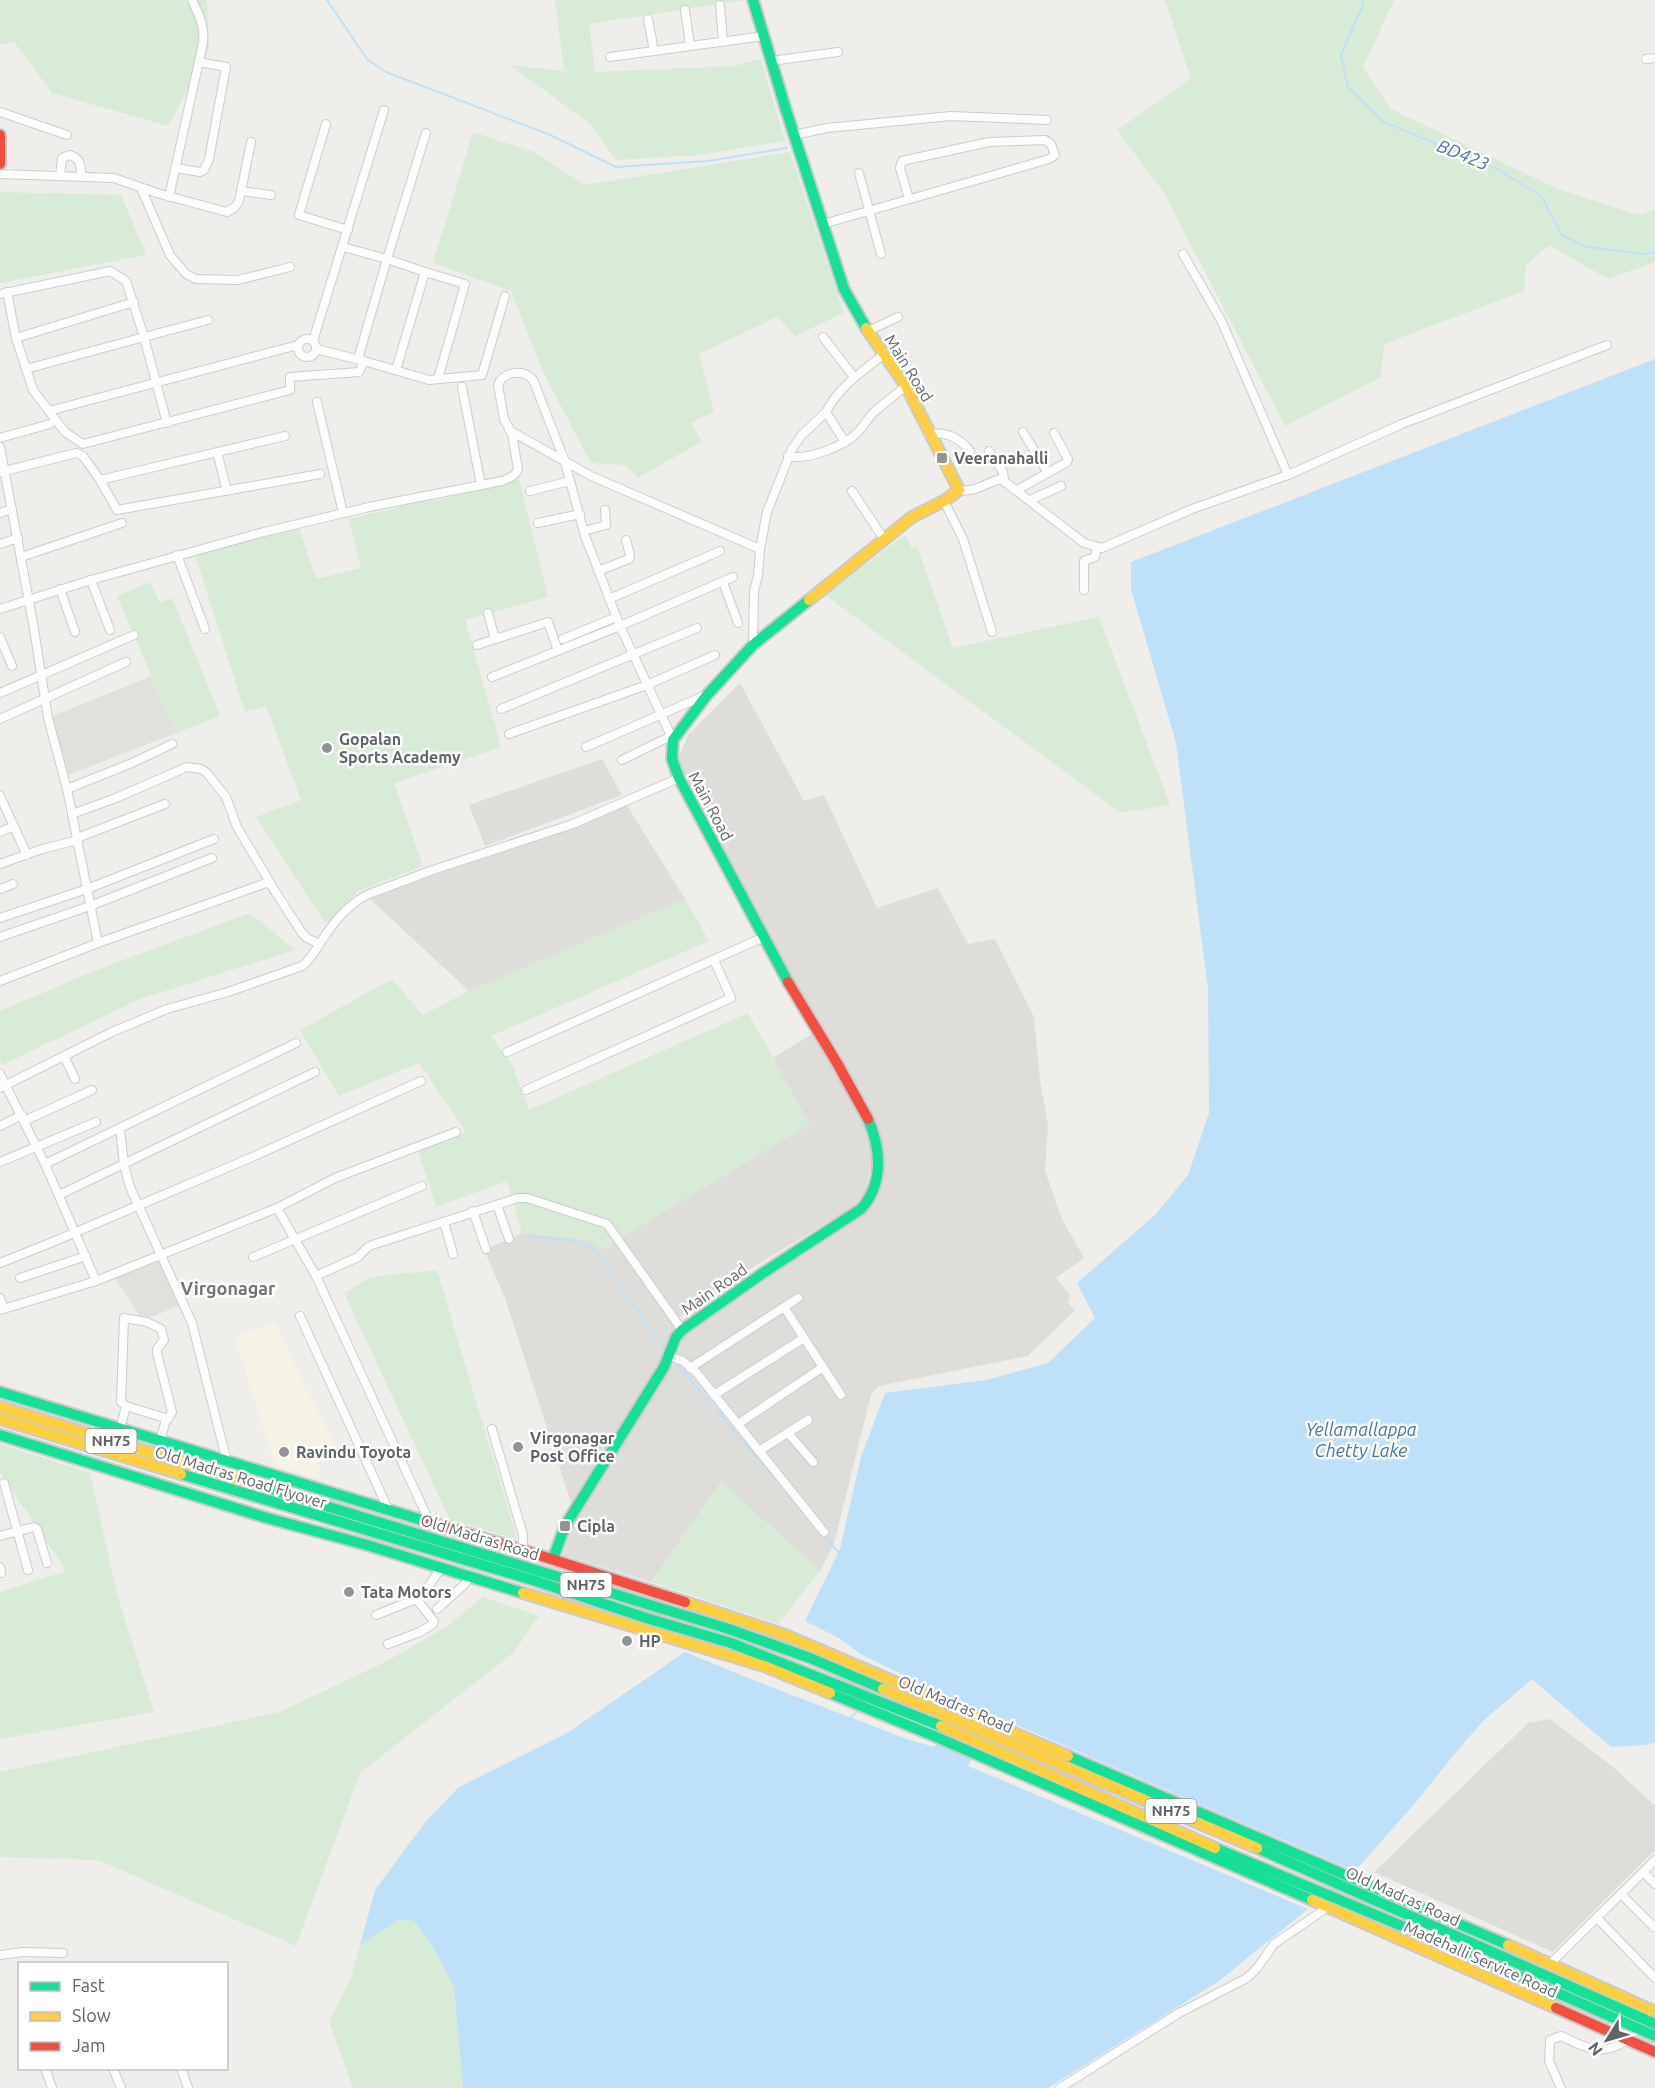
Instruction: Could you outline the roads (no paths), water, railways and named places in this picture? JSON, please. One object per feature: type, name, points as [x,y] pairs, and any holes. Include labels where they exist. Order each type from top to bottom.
[{"type":"main road","name":"Main Road","points":[[753,0],[844,289],[883,355],[906,386],[959,490]]},
{"type":"main road","points":[[0,135],[0,164]]},
{"type":"main road","points":[[672,738],[707,695],[753,645],[884,539],[912,518],[959,490]]},
{"type":"main road","name":"Main Road","points":[[553,1559],[565,1526],[664,1367],[676,1337],[682,1330],[763,1273],[861,1209],[873,1192],[878,1158],[876,1139],[868,1119],[838,1064],[792,990],[679,778],[672,759],[672,738]]},
{"type":"main road","points":[[0,1392],[524,1550],[784,1635],[948,1704],[1284,1855],[1550,1964],[1655,2012]]},
{"type":"main road","name":"Old Madras Road Flyover","points":[[0,1407],[370,1532]]},
{"type":"main road","name":"Old Madras Road Flyover","points":[[0,1419],[221,1480]]},
{"type":"main road","name":"Madehalli Service Road","points":[[0,1435],[267,1518],[367,1545],[764,1666],[934,1736],[1655,2052]]},
{"type":"main road","name":"Old Madras Road","points":[[221,1480],[729,1629],[810,1658],[1237,1858],[1481,1959],[1655,2036]]},
{"type":"main road","points":[[367,1545],[370,1532]]},
{"type":"main road","name":"Old Madras Road","points":[[370,1532],[731,1643],[941,1720]]},
{"type":"main road","name":"Old Madras Road","points":[[986,1740],[1284,1855],[1352,1890],[1655,2024]]},
{"type":"street","points":[[169,197],[204,31],[192,0]]},
{"type":"street","points":[[720,5],[723,42]]},
{"type":"street","points":[[685,10],[690,46]]},
{"type":"street","points":[[648,19],[654,51]]},
{"type":"street","points":[[610,57],[764,36]]},
{"type":"street","points":[[771,61],[838,52]]},
{"type":"street","points":[[1646,59],[1655,58]]},
{"type":"street","points":[[175,168],[200,172],[204,170],[209,159],[226,67],[199,62]]},
{"type":"street","points":[[298,345],[299,351],[305,356],[311,356],[384,110]]},
{"type":"street","points":[[0,112],[67,135]]},
{"type":"street","points":[[794,135],[827,128],[951,117],[1047,120]]},
{"type":"street","points":[[326,124],[299,215],[348,230]]},
{"type":"street","points":[[167,423],[134,302],[126,281],[110,271],[3,293],[10,306],[16,338],[33,390],[70,437],[83,444],[167,423],[290,390],[290,377],[359,372],[387,259],[426,133]]},
{"type":"street","points":[[823,224],[1049,159],[1055,155],[1052,144],[1045,140],[989,142],[902,161],[900,168],[909,199]]},
{"type":"street","points":[[0,174],[114,178],[169,197],[226,212],[235,207],[241,191],[251,142]]},
{"type":"street","points":[[60,176],[62,158],[70,155],[81,162],[81,176]]},
{"type":"street","points":[[858,173],[882,254]]},
{"type":"street","points":[[141,188],[170,255],[186,274],[196,279],[238,280],[290,267]]},
{"type":"street","points":[[241,191],[271,195]]},
{"type":"street","points":[[343,247],[465,284],[438,379]]},
{"type":"street","points":[[1183,254],[1221,320],[1288,475]]},
{"type":"street","points":[[396,370],[425,272]]},
{"type":"street","points":[[49,411],[298,345],[304,339],[314,345],[429,380],[482,375],[505,296]]},
{"type":"street","points":[[16,338],[134,302]]},
{"type":"street","points":[[0,307],[10,306]]},
{"type":"street","points":[[868,331],[897,317]]},
{"type":"street","points":[[26,369],[208,320]]},
{"type":"street","points":[[823,337],[854,377]]},
{"type":"street","points":[[959,490],[970,490],[998,479],[1004,480],[1084,543],[1097,548],[1107,547],[1192,509],[1288,475],[1402,424],[1607,345]]},
{"type":"street","points":[[753,645],[753,602],[759,576],[760,549],[767,512],[788,456],[801,436],[826,412],[854,377],[883,355]]},
{"type":"street","points":[[0,609],[28,598],[177,555],[343,513],[502,481],[516,473],[516,457],[512,434],[504,419],[498,385],[502,377],[509,374],[522,374],[532,380],[537,390],[564,459],[598,571],[616,617],[672,738],[622,760]]},
{"type":"street","points":[[788,456],[796,458],[810,455],[845,442],[860,431],[872,414],[906,386]]},
{"type":"street","points":[[462,387],[481,485]]},
{"type":"street","points":[[317,402],[343,513]]},
{"type":"street","points":[[826,412],[845,442]]},
{"type":"street","points":[[0,438],[50,424]]},
{"type":"street","points":[[509,430],[591,476],[760,549]]},
{"type":"street","points":[[1023,432],[1048,473]]},
{"type":"street","points":[[929,434],[941,433],[955,436],[970,451]]},
{"type":"street","points":[[1017,490],[1068,461],[1054,433]]},
{"type":"street","points":[[100,480],[285,436]]},
{"type":"street","points":[[0,447],[2,472],[18,538],[45,699],[67,789],[98,943]]},
{"type":"street","points":[[989,451],[1003,472],[1004,480]]},
{"type":"street","points":[[217,452],[227,491]]},
{"type":"street","points":[[2,472],[76,453],[83,456],[117,510],[320,474]]},
{"type":"street","points":[[530,491],[570,481]]},
{"type":"street","points":[[1030,500],[1061,486]]},
{"type":"street","points":[[852,491],[884,539]]},
{"type":"street","points":[[944,501],[963,539],[992,632]]},
{"type":"street","points":[[0,513],[12,509]]},
{"type":"street","points":[[584,531],[606,525],[605,510]]},
{"type":"street","points":[[538,523],[580,514]]},
{"type":"street","points":[[21,557],[122,523]]},
{"type":"street","points":[[0,544],[18,538]]},
{"type":"street","points":[[598,571],[629,559],[626,540]]},
{"type":"street","points":[[1083,590],[1084,561],[1095,557],[1097,548]]},
{"type":"street","points":[[609,599],[720,552]]},
{"type":"street","points":[[177,555],[205,629]]},
{"type":"street","points":[[492,677],[734,577]]},
{"type":"street","points":[[91,580],[110,630]]},
{"type":"street","points":[[723,582],[738,623]]},
{"type":"street","points":[[60,589],[75,632]]},
{"type":"street","points":[[488,613],[495,639]]},
{"type":"street","points":[[563,639],[616,617]]},
{"type":"street","points":[[477,645],[548,622],[558,651]]},
{"type":"street","points":[[501,709],[634,656],[697,628]]},
{"type":"street","points":[[0,693],[134,635]]},
{"type":"street","points":[[0,637],[12,666]]},
{"type":"street","points":[[509,734],[647,685],[715,655]]},
{"type":"street","points":[[0,719],[126,662]]},
{"type":"street","points":[[586,747],[707,695]]},
{"type":"street","points":[[67,789],[172,744]]},
{"type":"street","points":[[72,814],[116,798],[187,767],[204,770],[230,803],[237,827],[271,886],[302,933],[319,944]]},
{"type":"street","points":[[3,1086],[112,1032],[167,1010],[302,966],[311,957],[335,922],[361,898],[433,870],[573,824],[679,778]]},
{"type":"street","points":[[0,796],[27,855]]},
{"type":"street","points":[[0,864],[77,839],[165,804]]},
{"type":"street","points":[[0,832],[15,826]]},
{"type":"street","points":[[0,918],[87,889],[214,839]]},
{"type":"street","points":[[0,937],[90,906],[212,858]]},
{"type":"street","points":[[0,981],[98,943],[269,882],[271,886]]},
{"type":"street","points":[[0,889],[13,884]]},
{"type":"street","points":[[507,1052],[764,937]]},
{"type":"street","points":[[526,1089],[731,999],[714,960]]},
{"type":"street","points":[[45,1164],[296,1043]]},
{"type":"street","points":[[64,1056],[75,1079]]},
{"type":"street","points":[[59,1195],[315,1072]]},
{"type":"street","points":[[0,1074],[3,1086],[23,1118],[45,1164],[96,1281]]},
{"type":"street","points":[[0,1263],[250,1158],[421,1081]]},
{"type":"street","points":[[1,1122],[23,1118],[92,1090]]},
{"type":"street","points":[[0,1162],[96,1122]]},
{"type":"street","points":[[120,1129],[124,1165],[130,1187],[192,1323],[227,1462]]},
{"type":"street","points":[[0,1298],[2,1310],[96,1281],[277,1208],[335,1178],[456,1132]]},
{"type":"street","points":[[253,1257],[422,1186]]},
{"type":"street","points":[[316,1276],[358,1257],[369,1246],[518,1197],[527,1198],[607,1224],[682,1330]]},
{"type":"street","points":[[497,1205],[509,1239]]},
{"type":"street","points":[[277,1208],[316,1276],[430,1523]]},
{"type":"street","points":[[473,1211],[486,1249]]},
{"type":"street","points":[[444,1222],[453,1254]]},
{"type":"street","points":[[20,1278],[86,1256]]},
{"type":"street","points":[[690,1368],[798,1298]]},
{"type":"street","points":[[784,1307],[841,1395]]},
{"type":"street","points":[[300,1316],[389,1511]]},
{"type":"street","points":[[160,1442],[166,1419],[170,1418],[172,1412],[157,1353],[157,1349],[164,1340],[161,1329],[147,1322],[123,1318],[120,1399],[126,1406],[166,1419]]},
{"type":"street","points":[[714,1395],[804,1338]]},
{"type":"street","points":[[669,1356],[683,1361],[714,1395],[824,1532]]},
{"type":"street","points":[[738,1424],[823,1367]]},
{"type":"street","points":[[120,1430],[126,1406]]},
{"type":"street","points":[[759,1451],[808,1420]]},
{"type":"street","points":[[492,1430],[524,1535],[524,1550]]},
{"type":"street","points":[[788,1432],[813,1462]]},
{"type":"street","points":[[4,1483],[28,1570]]},
{"type":"street","points":[[0,1536],[34,1527],[37,1529],[48,1563]]},
{"type":"street","points":[[376,1615],[417,1600],[425,1594],[441,1568]]},
{"type":"street","points":[[437,1609],[465,1584],[470,1576]]},
{"type":"street","points":[[388,1644],[420,1632],[433,1624],[434,1621],[417,1600]]},
{"type":"street","points":[[1550,1964],[1655,1860]]},
{"type":"street","points":[[1643,1872],[1655,1884]]},
{"type":"street","points":[[1621,1894],[1655,1928]]},
{"type":"street","points":[[1060,2088],[1185,2010],[1247,1978],[1274,1944],[1328,1907]]},
{"type":"street","points":[[1597,1918],[1655,1978]]},
{"type":"street","points":[[0,1954],[63,1953]]},
{"type":"street","points":[[1561,2088],[1549,2061],[1550,2040],[1561,2036],[1590,2049],[1601,2051],[1615,2048],[1628,2040]]},
{"type":"street","points":[[46,2070],[52,2088]]},
{"type":"street","points":[[114,2070],[121,2088]]},
{"type":"street","points":[[182,2070],[188,2088]]},
{"type":"water","name":"Yellamallappa Chetty Lake","points":[[1655,359],[1655,1742],[1646,1745],[1611,1747],[1532,1679],[1483,1721],[1355,1871],[991,1714],[968,1766],[1308,1909],[1219,1981],[1048,2088],[463,2088],[454,1987],[433,1947],[414,1921],[399,1919],[360,1945],[375,1890],[426,1821],[459,1787],[567,1733],[685,1652],[912,1741],[935,1747],[954,1700],[862,1655],[839,1638],[805,1621],[840,1549],[861,1457],[885,1393],[986,1380],[1048,1363],[1095,1318],[1077,1283],[1155,1215],[1188,1175],[1209,1113],[1208,989],[1176,743],[1131,589],[1131,562]]},
{"type":"waterway","points":[[327,0],[367,59],[386,72],[548,134],[616,167],[708,161],[787,148]]},
{"type":"waterway","name":"BD423","points":[[1362,0],[1363,5],[1341,55],[1348,87],[1384,122],[1497,169],[1541,196],[1562,235],[1583,246],[1644,254],[1655,252]]},
{"type":"waterway","points":[[526,1236],[577,1241],[594,1250],[667,1351]]},
{"type":"waterway","points":[[673,1360],[795,1502]]},
{"type":"waterway","points":[[824,1536],[840,1554]]},
{"type":"waterway","points":[[849,1720],[859,1709]]},
{"type":"place","name":"Veeranahalli","points":[[942,458]]},
{"type":"place","name":"Gopalan Sports Academy","points":[[327,748]]},
{"type":"place","name":"Virgonagar Post Office","points":[[518,1447]]},
{"type":"place","name":"Ravindu Toyota","points":[[284,1452]]},
{"type":"place","name":"Cipla","points":[[565,1526]]},
{"type":"place","name":"Tata Motors","points":[[349,1592]]},
{"type":"place","name":"HP","points":[[627,1641]]},
{"type":"district","name":"Virgonagar","points":[[228,1289]]}]
